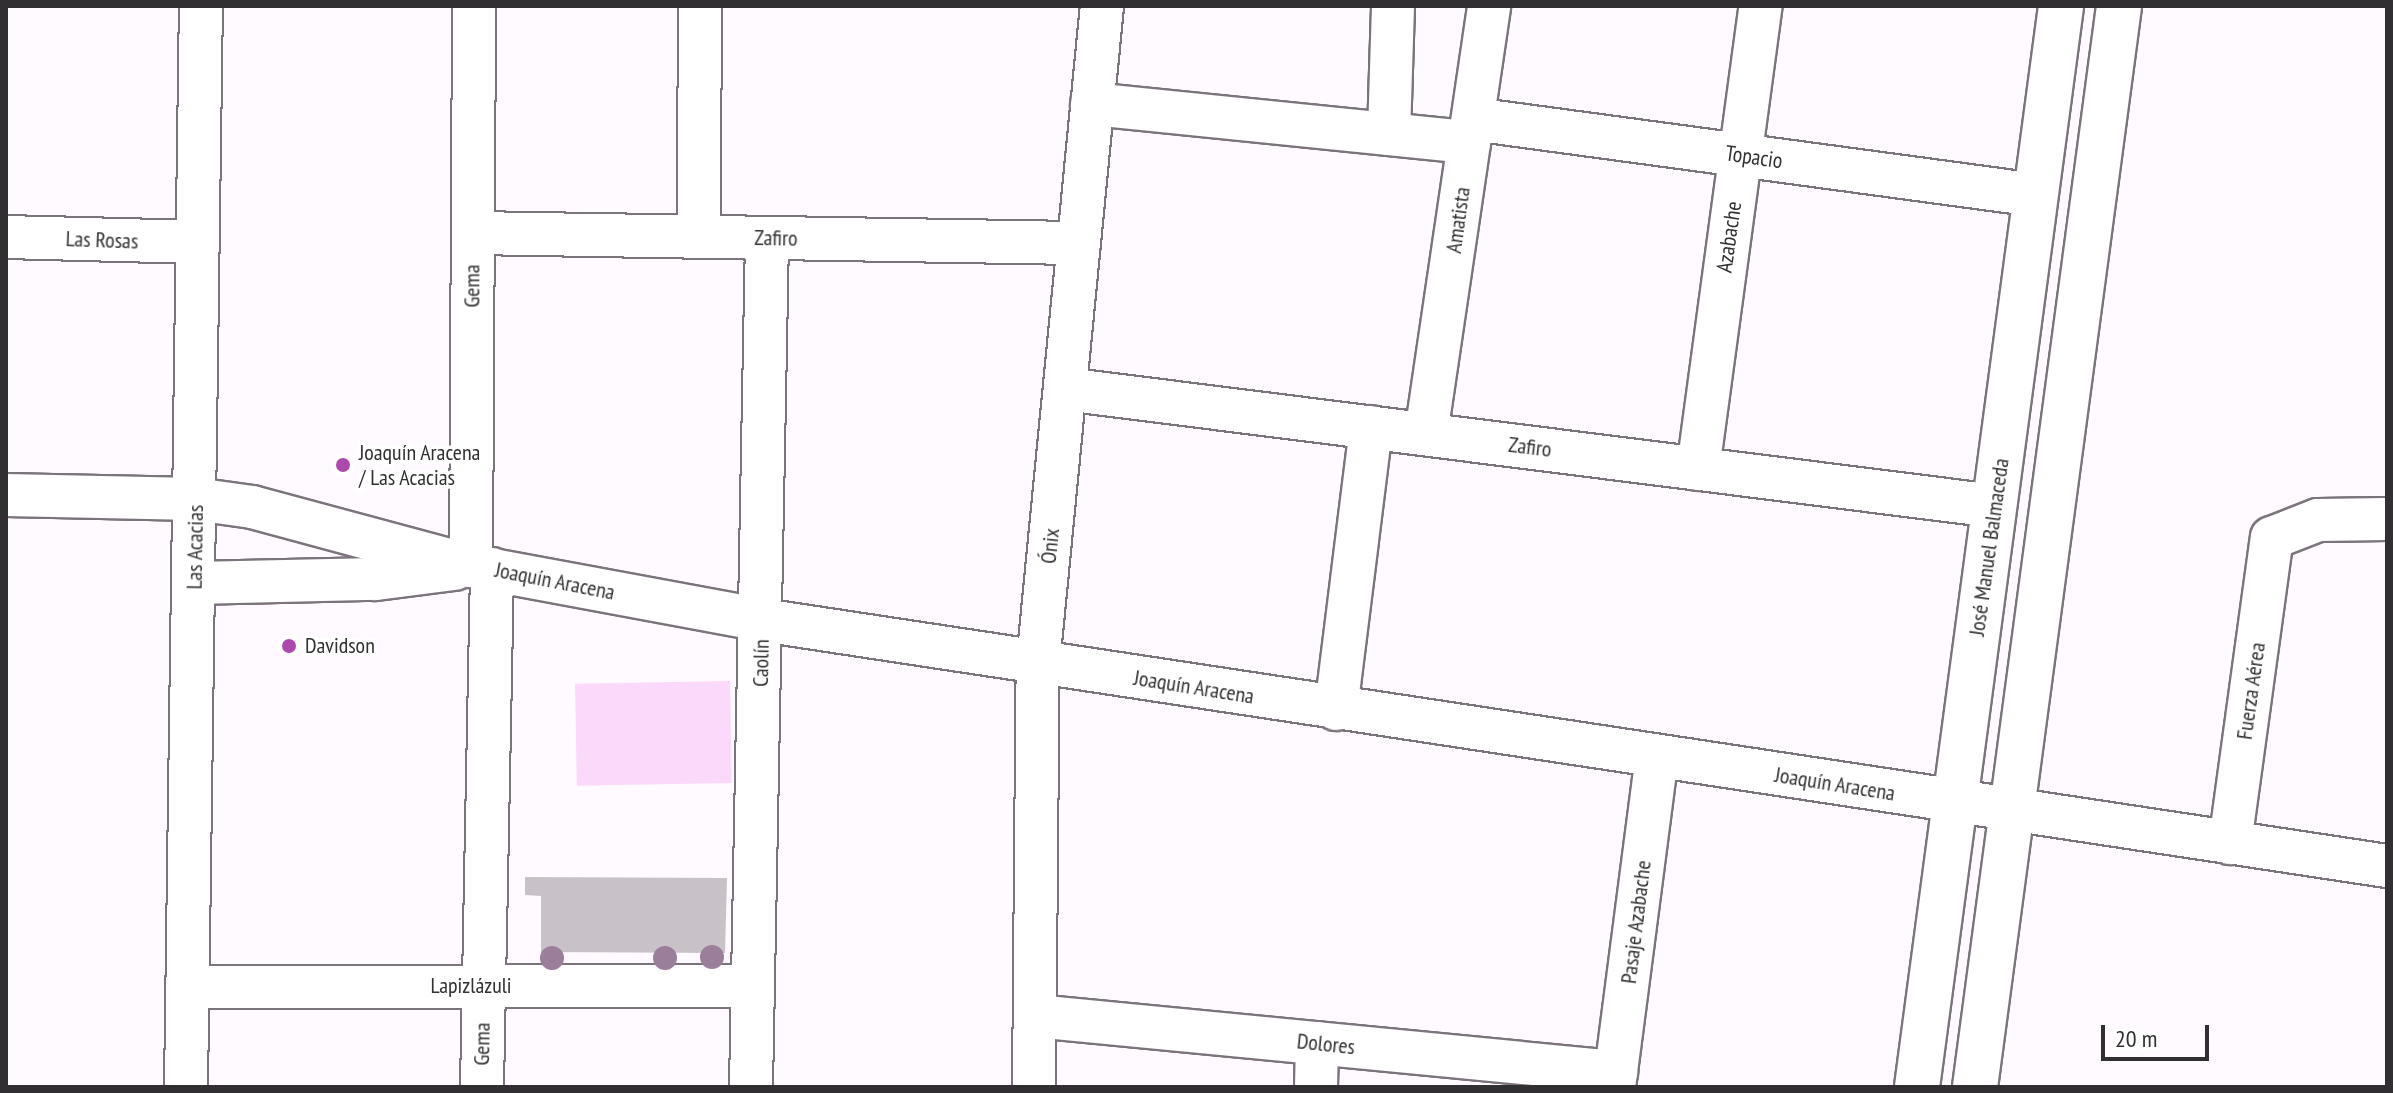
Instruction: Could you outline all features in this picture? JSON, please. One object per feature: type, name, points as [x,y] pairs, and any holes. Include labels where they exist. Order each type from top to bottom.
[{"type":"main road","name":"José Manuel Balmaceda","points":[[1917,1087],[2061,6]]},
{"type":"main road","points":[[1975,1087],[2119,6]]},
{"type":"street","name":"Las Acacias","points":[[186,1087],[201,6]]},
{"type":"street","name":"Gema","points":[[474,6],[473,233],[481,568],[482,1087]]},
{"type":"street","points":[[699,237],[700,6]]},
{"type":"street","name":"Ónix","points":[[1034,1087],[1038,663],[1102,6]]},
{"type":"street","points":[[1389,134],[1393,6]]},
{"type":"street","name":"Amatista","points":[[1426,434],[1489,6]]},
{"type":"street","name":"Azabache","points":[[1698,469],[1761,6]]},
{"type":"street","name":"Topacio","points":[[1092,104],[1389,134],[1471,130],[1740,155],[2036,195]]},
{"type":"street","name":"Zafiro","points":[[473,233],[1079,243]]},
{"type":"street","name":"Las Rosas","points":[[6,237],[198,242]]},
{"type":"street","name":"Caolín","points":[[751,1087],[767,238]]},
{"type":"street","name":"Zafiro","points":[[1065,389],[1994,506]]},
{"type":"street","points":[[1336,709],[1371,427]]},
{"type":"street","name":"Joaquín Aracena","points":[[6,495],[195,499],[252,507],[481,568],[762,620],[2387,866]]},
{"type":"street","name":"Fuerza Aérea","points":[[2230,843],[2272,538],[2318,520],[2387,519]]},
{"type":"street","points":[[194,583],[376,579],[481,568]]},
{"type":"street","name":"Pasaje Azabache","points":[[1615,1080],[1657,757]]},
{"type":"street","name":"Lapizlázuli","points":[[188,987],[753,986]]},
{"type":"street","name":"Dolores","points":[[1035,1016],[1317,1043],[1615,1080]]},
{"type":"street","points":[[1316,1087],[1317,1043]]},
{"type":"shaded area","points":[[730,681],[732,783],[577,786],[575,684]]},
{"type":"building","points":[[525,877],[727,878],[725,953],[541,952],[541,896],[525,895]]},
{"type":"place","name":"Joaquín Aracena / Las Acacias","points":[[343,465]]},
{"type":"place","name":"Davidson","points":[[289,646]]}]
